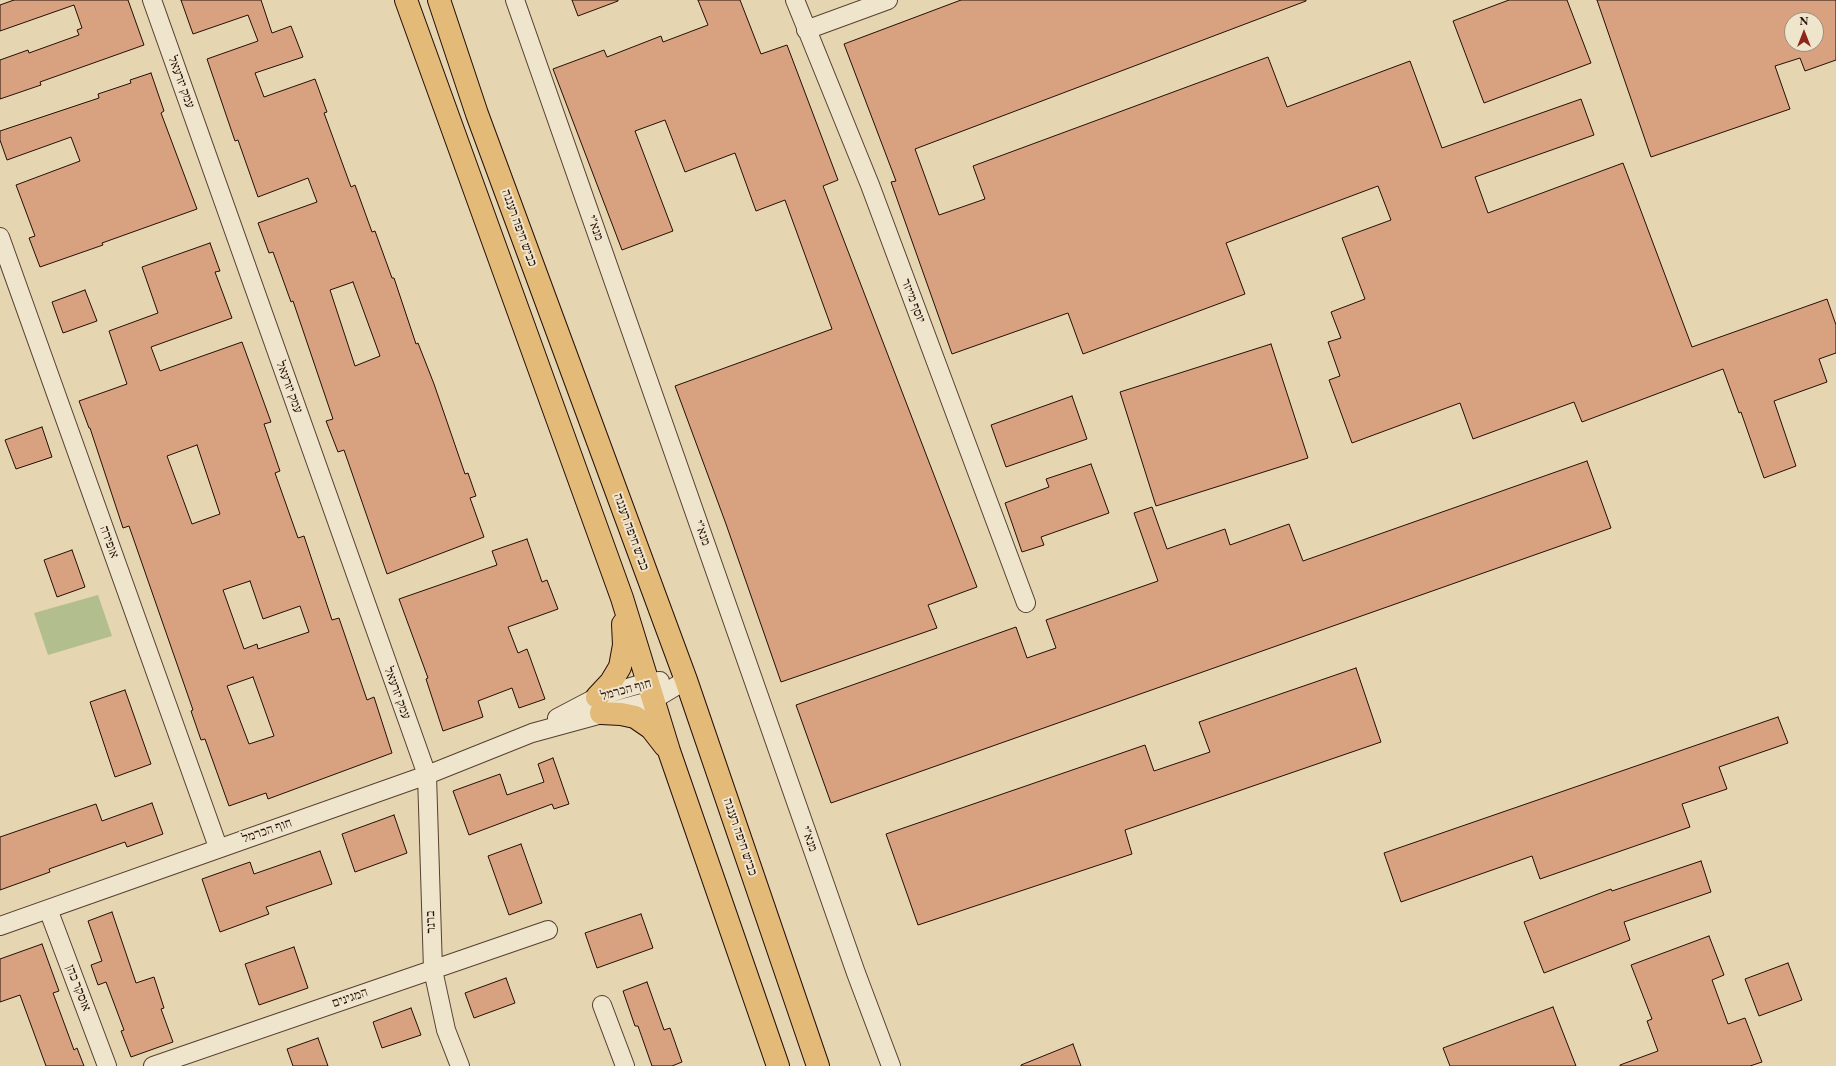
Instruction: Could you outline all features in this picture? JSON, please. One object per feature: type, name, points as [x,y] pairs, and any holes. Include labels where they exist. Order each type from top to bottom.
[{"type":"highway","points":[[406,0],[622,598],[650,691],[778,1066]]},
{"type":"highway","name":"כביש חיפה רעננה","points":[[439,0],[477,114],[686,680],[818,1066]]},
{"type":"highway","points":[[622,598],[624,645],[620,667],[599,705],[621,714],[635,717],[651,728],[670,751]]},
{"type":"street","name":"עמק יזרעאל","points":[[152,0],[427,775]]},
{"type":"street","name":"מנא\"י","points":[[515,0],[853,966],[891,1066]]},
{"type":"street","name":"יוסף מייזר","points":[[795,0],[870,185],[1026,603]]},
{"type":"street","points":[[806,30],[888,0]]},
{"type":"street","name":"אופירה","points":[[0,237],[218,847]]},
{"type":"street","name":"חוף הכרמל","points":[[0,926],[218,847],[427,775],[599,705],[686,680]]},
{"type":"street","name":"ברנר","points":[[427,775],[433,970],[446,1030],[460,1066]]},
{"type":"street","name":"אוסקר כהן","points":[[48,909],[107,1066]]},
{"type":"street","name":"המגינים","points":[[153,1066],[548,930]]},
{"type":"street","points":[[602,1005],[625,1066]]},
{"type":"green space","points":[[98,595],[112,636],[48,655],[34,613]]},
{"type":"building","points":[[14,0],[128,0],[144,45],[40,82],[41,85],[0,99],[0,60],[28,50],[29,53],[79,35],[77,30],[82,28],[74,5],[0,31],[0,5]]},
{"type":"building","points":[[181,0],[261,0],[272,33],[291,26],[303,57],[255,73],[264,97],[315,79],[327,112],[324,113],[351,187],[355,185],[372,232],[375,231],[392,278],[394,278],[416,344],[418,343],[434,384],[465,474],[468,473],[476,496],[470,498],[484,537],[387,574],[344,450],[338,452],[326,421],[333,419],[293,301],[291,302],[273,252],[269,253],[258,223],[317,202],[308,178],[258,197],[238,140],[235,141],[207,59],[258,41],[248,15],[193,34]],"holes":[[[353,282],[380,356],[355,366],[330,290]]]},
{"type":"building","points":[[572,0],[618,0],[618,1],[578,16]]},
{"type":"building","points":[[698,0],[740,0],[761,54],[787,45],[838,180],[823,186],[977,587],[928,605],[937,628],[781,682],[726,524],[675,386],[832,329],[785,200],[756,211],[735,153],[685,172],[665,120],[635,131],[673,231],[622,250],[553,69],[604,50],[607,57],[661,36],[663,42],[708,25]]},
{"type":"building","points":[[961,0],[1306,1],[915,149],[939,215],[985,199],[973,166],[1268,57],[1287,107],[1410,61],[1442,148],[1581,99],[1594,135],[1475,177],[1488,213],[1623,163],[1692,347],[1827,299],[1836,325],[1836,353],[1819,359],[1827,382],[1774,401],[1796,466],[1764,478],[1741,412],[1739,413],[1723,369],[1582,422],[1574,402],[1473,439],[1460,403],[1352,443],[1329,380],[1340,376],[1328,342],[1341,338],[1331,312],[1365,299],[1342,238],[1391,220],[1378,186],[1226,243],[1245,294],[1083,354],[1068,313],[952,354],[891,182],[896,181],[844,44]]},
{"type":"building","points":[[1509,0],[1567,0],[1591,63],[1484,103],[1453,21]]},
{"type":"building","points":[[1597,0],[1836,0],[1836,60],[1805,71],[1800,58],[1775,66],[1790,109],[1651,157]]},
{"type":"building","points":[[151,73],[164,111],[161,113],[197,209],[40,267],[29,238],[35,236],[16,185],[80,161],[71,137],[7,160],[0,140],[0,131],[99,98],[98,94],[131,83],[130,80]]},
{"type":"building","points":[[210,243],[220,271],[215,272],[232,318],[151,347],[160,371],[242,342],[271,422],[264,424],[280,471],[275,473],[298,538],[304,536],[332,620],[339,618],[367,700],[374,697],[392,753],[268,799],[266,793],[229,806],[205,739],[201,740],[191,711],[193,710],[129,526],[123,528],[90,428],[79,401],[127,384],[109,331],[158,313],[142,267]],"holes":[[[197,445],[220,514],[192,524],[167,456]],[[250,581],[263,619],[300,606],[309,632],[258,649],[257,644],[244,649],[223,590]],[[253,677],[274,736],[249,744],[227,686]]]},
{"type":"building","points":[[85,290],[97,321],[63,333],[52,302]]},
{"type":"building","points":[[1271,344],[1308,458],[1156,506],[1120,392]]},
{"type":"building","points":[[1072,396],[1087,439],[1006,467],[991,425]]},
{"type":"building","points":[[42,427],[52,457],[16,469],[5,440]]},
{"type":"building","points":[[1587,461],[1611,528],[831,803],[796,705],[1016,627],[1027,658],[1056,648],[1046,620],[1158,581],[1134,513],[1152,507],[1167,549],[1225,529],[1230,545],[1289,524],[1303,561]]},
{"type":"building","points":[[1091,464],[1109,513],[1041,537],[1044,545],[1022,552],[1005,503],[1049,487],[1046,479]]},
{"type":"building","points":[[527,539],[542,582],[547,580],[558,609],[508,627],[518,653],[527,649],[545,699],[519,708],[512,688],[478,701],[483,717],[443,731],[426,679],[428,678],[399,599],[497,565],[492,551]]},
{"type":"building","points":[[72,550],[85,587],[57,597],[44,560]]},
{"type":"building","points":[[1356,668],[1381,742],[1125,830],[1132,854],[918,925],[886,834],[1145,745],[1154,771],[1210,752],[1199,722]]},
{"type":"building","points":[[125,690],[151,764],[115,777],[90,702]]},
{"type":"building","points":[[1778,717],[1788,743],[1719,767],[1727,789],[1682,804],[1690,827],[1540,879],[1532,856],[1401,902],[1384,853]]},
{"type":"building","points":[[553,758],[569,804],[554,809],[552,804],[469,835],[453,791],[500,774],[507,795],[544,782],[538,764]]},
{"type":"building","points":[[152,803],[163,834],[127,847],[125,842],[49,869],[50,872],[0,890],[0,837],[96,804],[102,821]]},
{"type":"building","points":[[394,815],[407,853],[355,872],[342,834]]},
{"type":"building","points":[[521,844],[542,903],[509,915],[488,856]]},
{"type":"building","points":[[320,851],[332,884],[266,907],[269,914],[220,932],[202,879],[250,862],[254,874]]},
{"type":"building","points":[[1701,861],[1711,892],[1624,922],[1630,940],[1544,973],[1524,922],[1611,889],[1612,891]]},
{"type":"building","points":[[112,912],[136,983],[154,977],[164,1008],[161,1009],[173,1042],[131,1057],[121,1031],[124,1030],[106,982],[98,985],[91,965],[102,961],[88,921]]},
{"type":"building","points":[[641,914],[653,948],[597,968],[585,933]]},
{"type":"building","points":[[1709,936],[1724,975],[1712,980],[1728,1024],[1745,1018],[1762,1062],[1750,1066],[1620,1066],[1658,1051],[1647,1021],[1652,1019],[1631,965]]},
{"type":"building","points":[[42,944],[59,991],[53,993],[74,1050],[77,1048],[84,1066],[46,1066],[20,995],[0,1002],[0,959]]},
{"type":"building","points":[[294,947],[308,988],[259,1005],[245,964]]},
{"type":"building","points":[[1788,963],[1802,1000],[1759,1016],[1745,979]]},
{"type":"building","points":[[506,978],[515,1003],[474,1018],[465,993]]},
{"type":"building","points":[[647,982],[664,1030],[670,1028],[682,1062],[672,1066],[652,1066],[638,1026],[635,1026],[623,991]]},
{"type":"building","points":[[1553,1007],[1576,1066],[1450,1066],[1443,1048]]},
{"type":"building","points":[[411,1008],[421,1035],[382,1048],[373,1022]]},
{"type":"building","points":[[318,1038],[328,1066],[293,1066],[287,1049]]},
{"type":"building","points":[[1073,1044],[1081,1066],[1021,1066],[1021,1065]]}]
